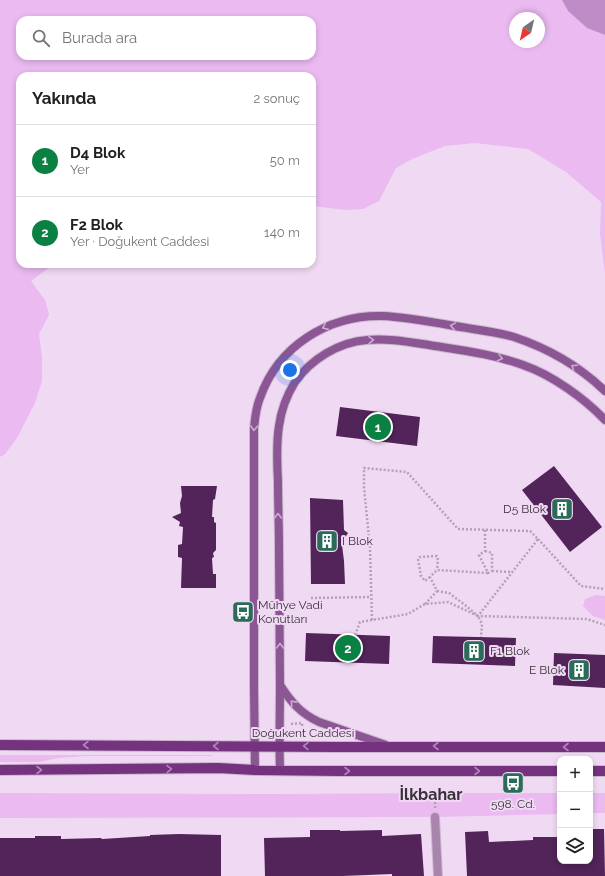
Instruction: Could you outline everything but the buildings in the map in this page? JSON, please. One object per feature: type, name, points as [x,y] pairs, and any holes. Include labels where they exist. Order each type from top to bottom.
[{"type":"main road","points":[[255,770],[254,428],[257,408],[264,387],[276,367],[287,353],[305,338],[334,324],[364,317],[382,316],[401,318],[513,337],[534,344],[577,369],[605,391]]},
{"type":"main road","points":[[280,770],[279,538],[277,456],[279,426],[285,403],[291,388],[300,376],[322,356],[358,341],[392,340],[414,342],[501,358],[524,365],[549,377],[577,395],[594,408],[605,420]]},
{"type":"main road","points":[[280,685],[289,699],[299,710],[310,718],[391,747]]},
{"type":"main road","name":"Doğukent Caddesi","points":[[0,744],[605,747]]},
{"type":"main road","points":[[0,770],[218,768],[346,771],[557,771]]},
{"type":"main road","points":[[593,771],[605,771]]},
{"type":"street","points":[[435,817],[438,876]]},
{"type":"path","points":[[372,620],[370,548],[364,487],[364,468],[407,472],[458,529],[530,531],[581,586],[605,589]]},
{"type":"path","points":[[485,530],[485,551]]},
{"type":"path","points":[[478,616],[538,539]]},
{"type":"path","points":[[488,573],[479,555],[485,551],[492,553],[492,571]]},
{"type":"path","points":[[420,556],[437,556],[437,570],[424,581],[421,576],[418,559],[420,556]]},
{"type":"path","points":[[437,570],[488,573],[492,571],[512,572]]},
{"type":"path","points":[[430,577],[437,591]]},
{"type":"path","points":[[437,591],[449,593],[478,616],[482,624],[481,637]]},
{"type":"path","points":[[355,635],[360,622],[408,614],[425,604],[437,591]]},
{"type":"path","points":[[311,598],[371,597]]},
{"type":"path","points":[[425,604],[448,602],[478,616],[587,620],[605,625]]},
{"type":"path","points":[[292,724],[302,723],[303,734]]},
{"type":"path","points":[[435,817],[436,789]]},
{"type":"shaded area","points":[[0,0],[562,0],[568,11],[587,28],[605,35],[605,273],[600,234],[601,202],[566,172],[528,149],[475,143],[445,146],[412,159],[396,168],[379,201],[363,209],[345,210],[316,206],[316,72],[16,72],[16,268],[49,268],[31,281],[45,300],[49,315],[39,334],[42,357],[42,381],[35,403],[17,438],[5,454],[0,457]]},
{"type":"shaded area","points":[[562,0],[605,0],[605,35],[587,28],[568,11]]},
{"type":"shaded area","points":[[596,595],[605,596],[605,620],[593,616],[583,606],[585,599]]},
{"type":"shaded area","points":[[0,755],[212,756],[86,756],[58,758],[40,762],[0,762]]},
{"type":"shaded area","points":[[0,793],[557,793],[557,814],[435,817],[0,818]]},
{"type":"shaded area","points":[[593,793],[605,793],[605,813],[593,813]]},
{"type":"place","name":"D4 Blok","points":[[378,427]]},
{"type":"place","name":"D5 Blok","points":[[562,509]]},
{"type":"place","name":"I Blok","points":[[327,541]]},
{"type":"place","name":"Mühye Vadi Konutları","points":[[243,612]]},
{"type":"place","name":"F2 Blok","points":[[348,648]]},
{"type":"place","name":"F1 Blok","points":[[474,651]]},
{"type":"place","name":"E Blok","points":[[579,670]]},
{"type":"place","name":"598. Cd.","points":[[513,783]]},
{"type":"district","name":"İlkbahar","points":[[431,794]]}]
